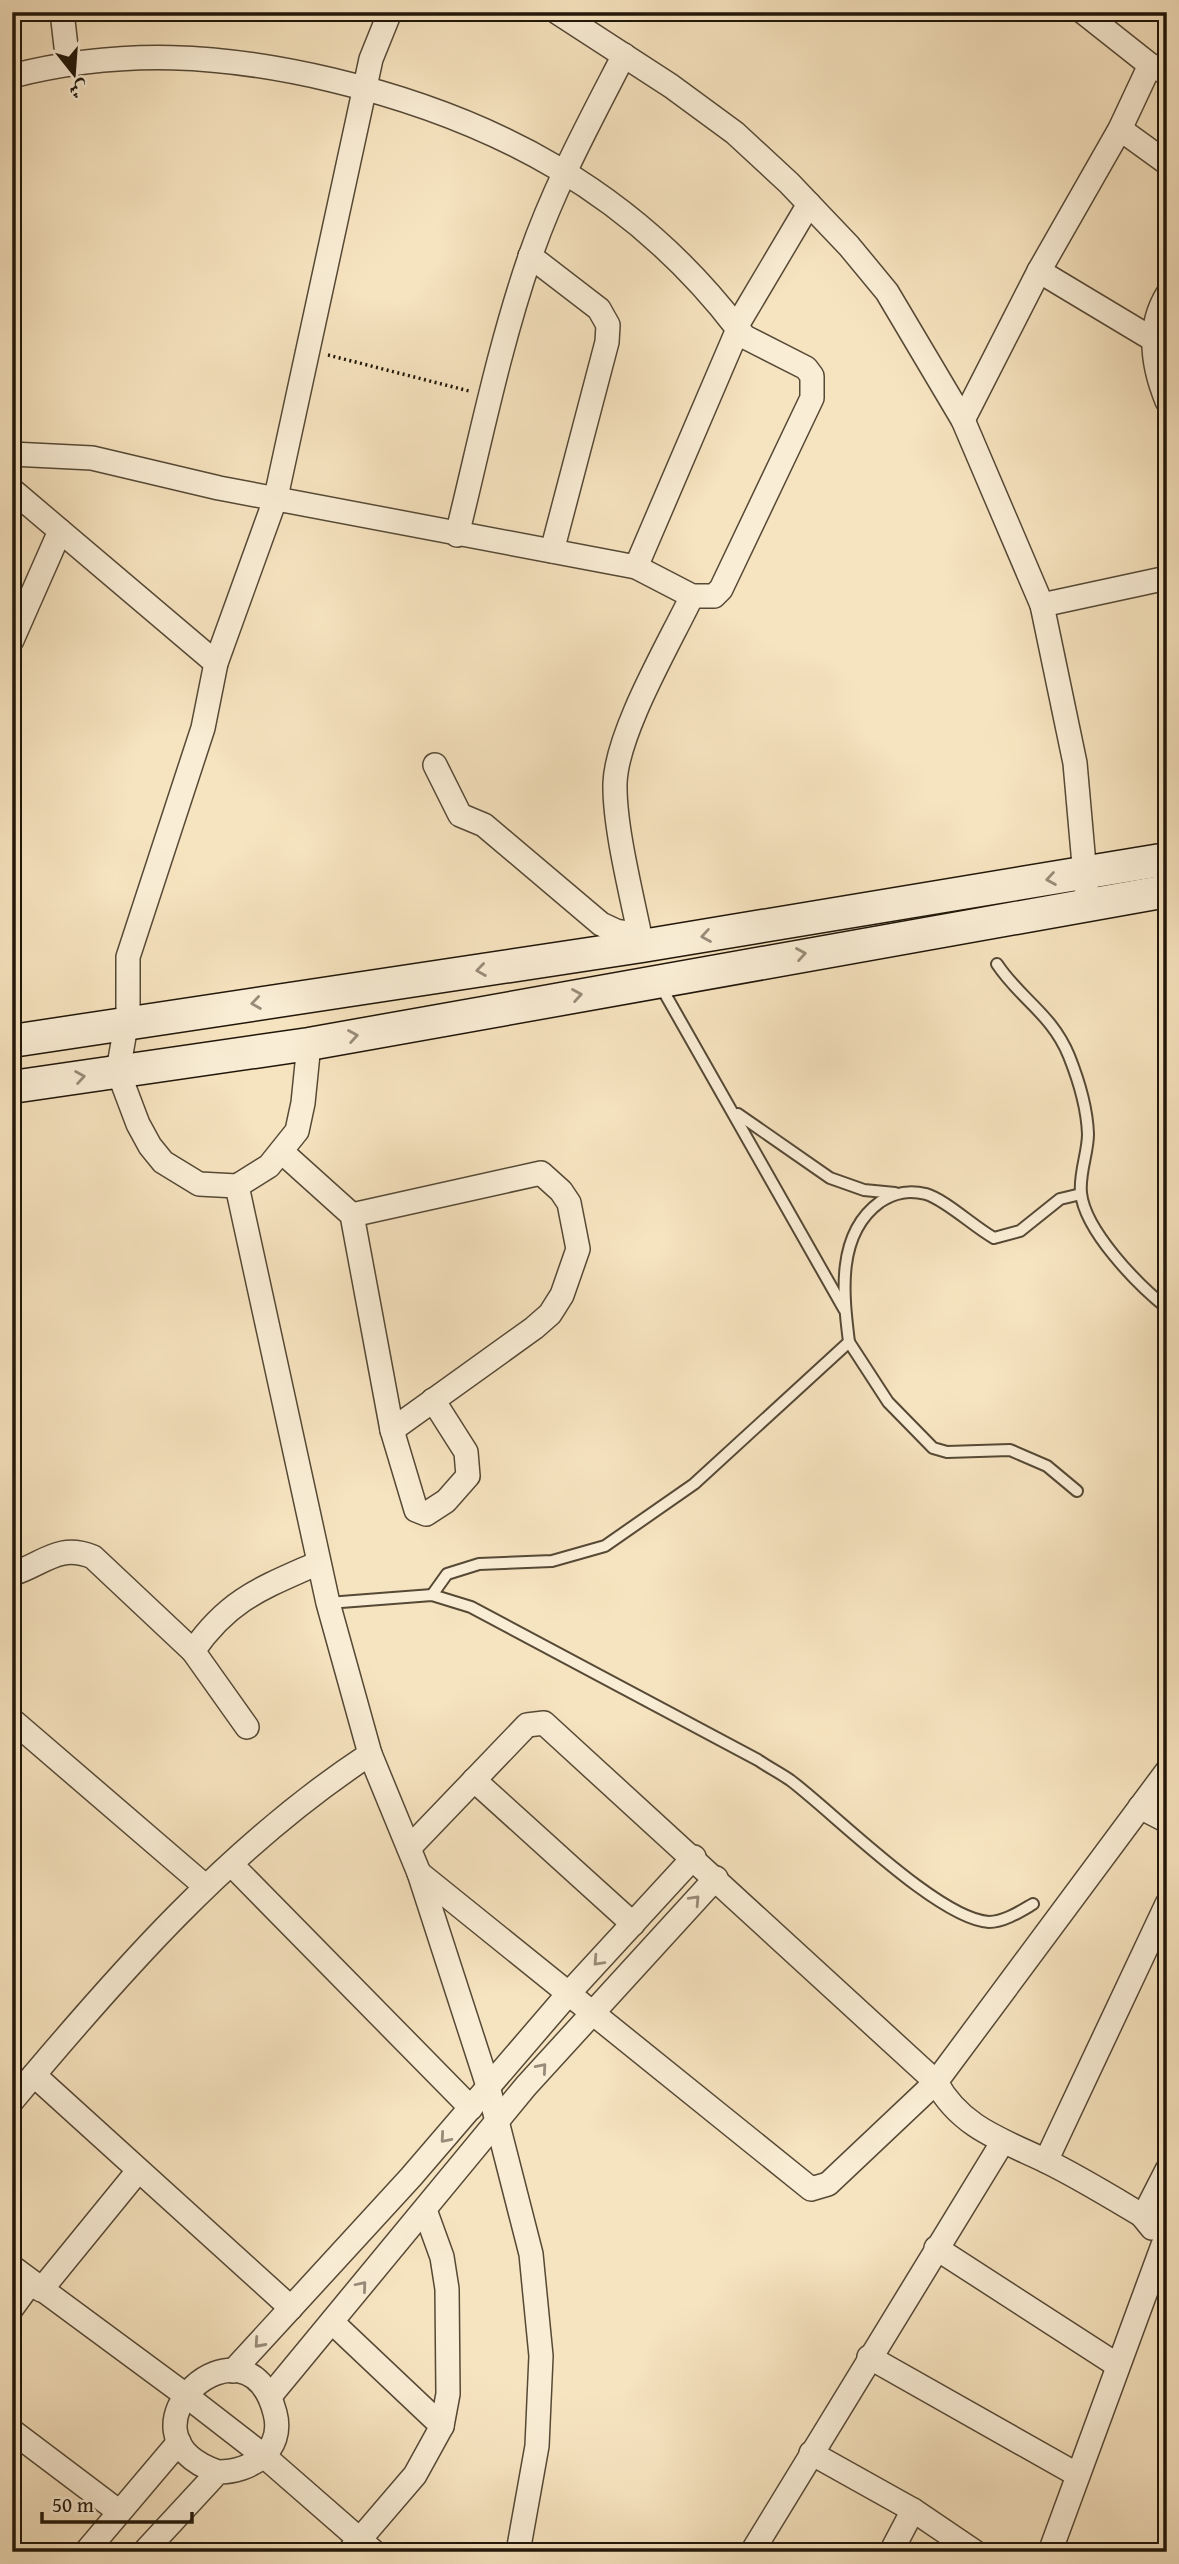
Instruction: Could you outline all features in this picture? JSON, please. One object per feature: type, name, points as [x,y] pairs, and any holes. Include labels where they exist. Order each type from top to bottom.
[{"type":"street","points":[[62,12],[68,64]]},
{"type":"street","points":[[309,1044],[303,1103],[297,1131],[269,1166],[237,1186],[199,1184],[163,1162],[150,1146],[118,1071],[129,990],[128,957],[203,728],[216,663],[276,498],[371,59],[390,12]]},
{"type":"street","points":[[557,12],[624,55],[735,133],[809,204],[887,292],[963,420],[1042,605],[1075,763],[1086,888]]},
{"type":"street","points":[[963,420],[1039,271],[1120,130],[1159,69],[1083,12]]},
{"type":"street","points":[[457,535],[530,256],[565,171],[624,55]]},
{"type":"street","points":[[12,76],[68,64],[153,56],[228,59],[365,88],[422,104],[502,136],[565,171],[658,239],[705,286],[745,337],[806,369],[812,376],[812,398],[721,589],[706,598],[692,596],[636,567],[219,488],[92,458],[12,454]]},
{"type":"street","points":[[1120,130],[1167,163]]},
{"type":"street","points":[[636,567],[739,322],[809,204]]},
{"type":"street","points":[[530,256],[599,309],[608,326],[607,342],[552,551]]},
{"type":"street","points":[[1039,271],[1154,340]]},
{"type":"street","points":[[1167,295],[1155,321],[1154,340],[1160,384],[1167,401]]},
{"type":"street","points":[[12,490],[216,663]]},
{"type":"street","points":[[12,640],[60,531]]},
{"type":"street","points":[[1042,605],[1167,578]]},
{"type":"street","points":[[641,941],[615,783],[619,758],[629,729],[692,596]]},
{"type":"street","points":[[435,765],[460,815],[484,825],[601,924],[641,941]]},
{"type":"street","points":[[12,1041],[641,941],[1086,888],[1166,891],[1165,859],[1086,888],[657,980],[309,1044],[12,1087]]},
{"type":"street","points":[[282,1152],[352,1216],[392,1430],[416,1510],[426,1514],[433,1512],[468,1476],[466,1452],[433,1400]]},
{"type":"street","points":[[352,1216],[541,1173],[561,1191],[569,1203],[578,1249],[562,1295],[550,1314],[392,1430]]},
{"type":"street","points":[[237,1186],[328,1603],[370,1754],[419,1873],[488,2085],[531,2254],[541,2356],[537,2446],[519,2552]]},
{"type":"street","points":[[12,1574],[59,1552],[76,1550],[93,1557],[193,1651],[247,1727]]},
{"type":"street","points":[[193,1651],[224,1613],[244,1597],[318,1563]]},
{"type":"street","points":[[12,1720],[205,1886]]},
{"type":"street","points":[[409,1849],[527,1724],[544,1723],[694,1857],[936,2082],[956,2110],[1002,2143],[1046,2161],[1143,2217],[1166,2241],[1076,2474],[1050,2552]]},
{"type":"street","points":[[12,2101],[205,1886],[327,1782],[370,1754]]},
{"type":"street","points":[[419,1873],[811,2189],[828,2184],[936,2082],[1167,1771]]},
{"type":"street","points":[[474,1780],[633,1924]]},
{"type":"street","points":[[1140,1807],[1167,1821]]},
{"type":"street","points":[[233,2371],[471,2108],[569,1993],[694,1857]]},
{"type":"street","points":[[231,1864],[471,2108]]},
{"type":"street","points":[[271,2395],[497,2120],[592,2011],[716,1878]]},
{"type":"street","points":[[1046,2161],[1167,1904]]},
{"type":"street","points":[[34,2075],[291,2308]]},
{"type":"street","points":[[752,2552],[1002,2143]]},
{"type":"street","points":[[1143,2217],[1167,2170]]},
{"type":"street","points":[[12,2308],[36,2286],[138,2171]]},
{"type":"street","points":[[12,2267],[264,2456],[360,2548],[415,2475],[442,2426],[448,2393],[447,2289],[442,2257],[425,2210]]},
{"type":"street","points":[[936,2248],[1117,2365]]},
{"type":"street","points":[[332,2322],[442,2426]]},
{"type":"street","points":[[869,2357],[1076,2474]]},
{"type":"street","points":[[233,2371],[251,2377],[271,2395],[278,2423],[274,2441],[264,2456],[242,2469],[218,2472],[202,2466],[189,2456],[180,2442],[178,2409],[184,2394],[206,2376],[233,2371]]},
{"type":"street","points":[[12,2431],[118,2511]]},
{"type":"street","points":[[86,2552],[118,2511],[180,2442]]},
{"type":"street","points":[[811,2453],[913,2510],[975,2552]]},
{"type":"street","points":[[157,2547],[218,2472]]},
{"type":"street","points":[[891,2552],[913,2510]]},
{"type":"lane","points":[[998,964],[1011,983],[1052,1024],[1068,1054],[1082,1093],[1088,1134],[1081,1194],[1105,1243],[1117,1260],[1167,1308]]},
{"type":"lane","points":[[657,980],[734,1111],[845,1311]]},
{"type":"lane","points":[[734,1111],[830,1178],[856,1188],[929,1195],[994,1238],[1020,1231],[1060,1199],[1081,1194]]},
{"type":"lane","points":[[895,1193],[872,1209],[853,1233],[846,1266],[845,1311],[849,1342],[888,1402],[933,1448],[947,1452],[1010,1451],[1047,1466],[1077,1491]]},
{"type":"lane","points":[[432,1595],[447,1574],[479,1564],[552,1561],[605,1546],[694,1484],[849,1342]]},
{"type":"lane","points":[[328,1603],[432,1595],[471,1606],[789,1779],[886,1862],[969,1916],[990,1922],[1010,1916],[1033,1904]]},
{"type":"path","points":[[308,350],[492,397]]}]
